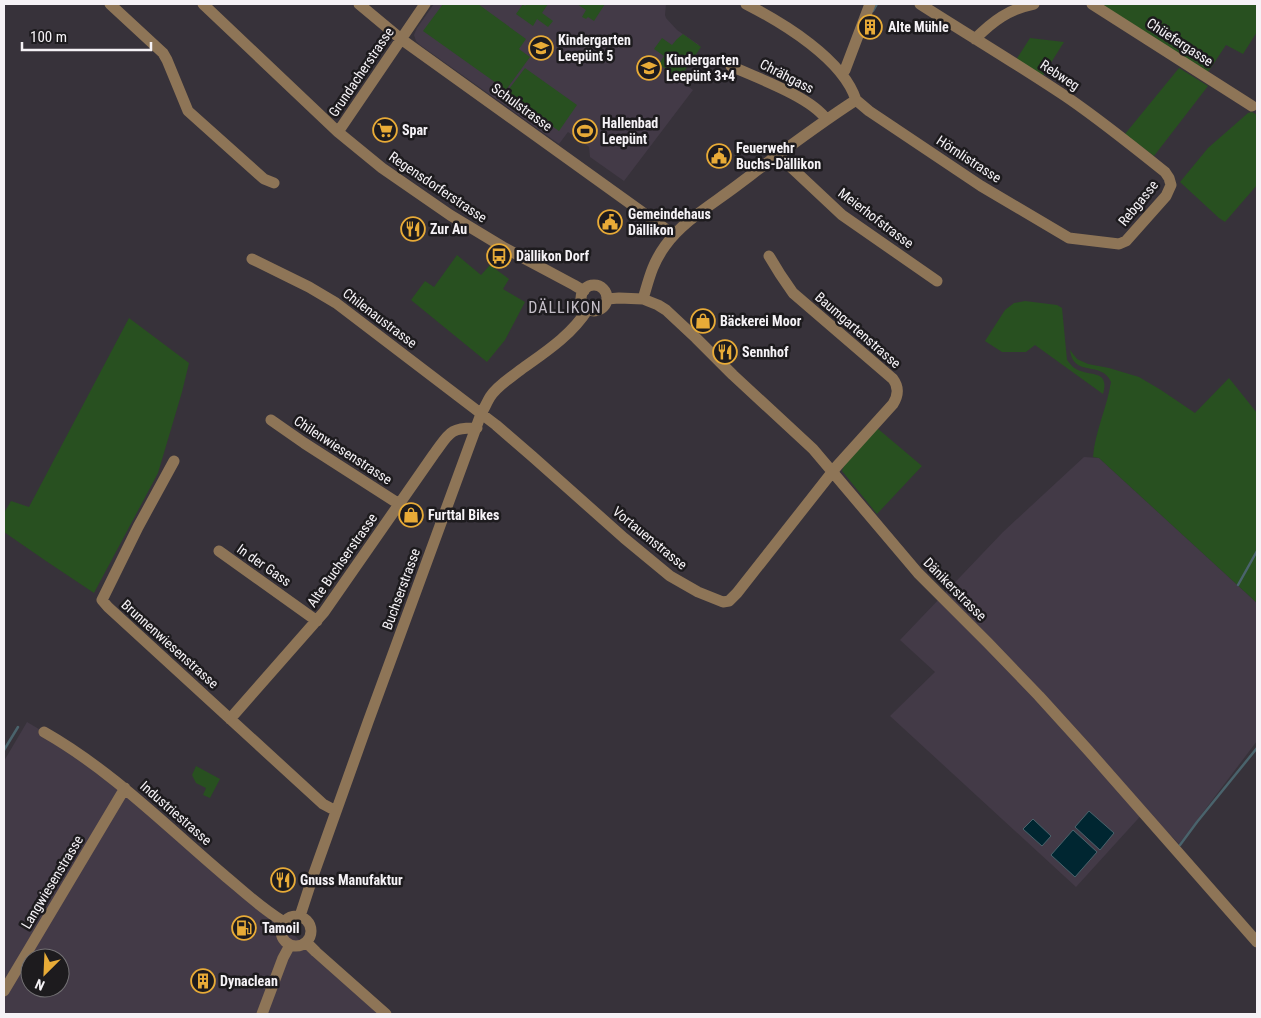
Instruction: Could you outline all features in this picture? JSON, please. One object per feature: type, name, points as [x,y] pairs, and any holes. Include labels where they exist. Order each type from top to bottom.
[{"type":"street","points":[[110,4],[163,53],[188,111],[264,179],[274,183]]},
{"type":"street","name":"Regensdorferstrasse","points":[[203,4],[338,132],[382,168],[450,215],[503,248],[584,291]]},
{"type":"street","name":"Schulstrasse","points":[[359,4],[401,38],[674,235]]},
{"type":"street","name":"Grundacherstrasse","points":[[338,132],[425,4]]},
{"type":"street","points":[[643,299],[653,265],[674,235],[688,222],[778,154],[856,100],[854,93],[842,74],[819,51],[789,29],[746,4]]},
{"type":"street","points":[[842,74],[870,4]]},
{"type":"street","name":"Rebweg","points":[[920,4],[1073,102],[1165,172],[1171,185]]},
{"type":"street","points":[[975,39],[998,18],[1030,4]]},
{"type":"street","name":"Chüefergasse","points":[[1092,4],[1252,106]]},
{"type":"street","name":"Chrähgass","points":[[731,66],[784,89],[817,108],[826,119]]},
{"type":"street","name":"Hörnlistrasse","points":[[856,100],[876,116],[980,186],[1069,238]]},
{"type":"street","name":"Meierhofstrasse","points":[[778,154],[842,215],[937,282]]},
{"type":"street","name":"Rebgasse","points":[[1069,238],[1119,244],[1126,241],[1166,196],[1171,185]]},
{"type":"street","name":"Baumgartenstrasse","points":[[769,256],[793,293],[896,384],[897,392],[893,404],[832,473]]},
{"type":"street","name":"Chilenaustrasse","points":[[252,259],[325,296],[482,414]]},
{"type":"street","points":[[590,286],[598,286],[605,291],[607,299],[606,304],[600,310],[592,311],[583,304],[582,294],[590,286]]},
{"type":"street","name":"Dänikerstrasse","points":[[607,299],[643,299],[658,305],[674,316],[733,375],[812,449],[918,573],[988,643],[1088,750],[1257,942]]},
{"type":"street","name":"Buchserstrasse","points":[[300,916],[336,811],[482,414],[495,392],[573,329],[588,309]]},
{"type":"street","name":"Vortauenstrasse","points":[[482,414],[670,576],[698,592],[723,602],[729,601],[737,593],[832,473]]},
{"type":"street","name":"Chilenwiesenstrasse","points":[[271,420],[399,504]]},
{"type":"street","name":"Alte Buchserstrasse","points":[[230,719],[317,621],[452,431],[463,427],[476,428]]},
{"type":"street","name":"Brunnenwiesenstrasse","points":[[174,461],[138,526],[102,600],[323,804],[336,811]]},
{"type":"street","name":"In der Gass","points":[[219,551],[317,621]]},
{"type":"street","name":"Industriestrasse","points":[[44,732],[73,750],[125,788],[223,874],[273,916],[284,922]]},
{"type":"street","name":"Langwiesenstrasse","points":[[4,991],[125,788]]},
{"type":"street","points":[[300,916],[309,922],[312,933],[307,943],[299,947],[290,946],[282,938],[281,927],[291,917],[300,916]]},
{"type":"street","points":[[307,943],[386,1014]]},
{"type":"street","points":[[262,1014],[283,958],[290,946]]},
{"type":"shaded area","points":[[434,4],[666,4],[666,18],[677,30],[699,45],[677,78],[693,90],[624,181],[590,157],[589,147],[568,132],[559,144],[420,45],[414,35]]},
{"type":"shaded area","points":[[1084,457],[1099,458],[1257,603],[1257,741],[1179,844],[1146,810],[1076,887],[890,716],[935,672],[900,640],[1003,532]]},
{"type":"shaded area","points":[[27,722],[66,745],[273,916],[381,1014],[4,1014],[4,761]]},
{"type":"green space","points":[[443,4],[478,4],[526,39],[519,49],[530,57],[506,90],[423,31]]},
{"type":"green space","points":[[523,4],[525,6],[527,4],[548,4],[542,13],[553,21],[548,27],[537,19],[533,26],[516,14]]},
{"type":"green space","points":[[577,4],[605,4],[594,21],[588,17],[586,19],[582,17],[586,10]]},
{"type":"green space","points":[[1101,4],[1257,4],[1257,32],[1243,54],[1226,45],[1208,72]]},
{"type":"green space","points":[[683,34],[701,47],[679,79],[659,64],[664,56],[654,49],[662,38],[672,45]]},
{"type":"green space","points":[[1030,38],[1064,42],[1042,77],[1016,60]]},
{"type":"green space","points":[[525,68],[577,105],[559,131],[506,93]]},
{"type":"green space","points":[[1179,68],[1208,86],[1154,156],[1125,134]]},
{"type":"green space","points":[[1252,112],[1257,115],[1257,185],[1225,222],[1180,182],[1208,148],[1248,113]]},
{"type":"green space","points":[[457,255],[481,275],[490,265],[509,279],[503,289],[525,302],[505,340],[487,362],[411,300],[425,281],[434,287]]},
{"type":"green space","points":[[1025,301],[1057,305],[1062,308],[1067,360],[1076,369],[1101,377],[1104,381],[1103,394],[1035,345],[1026,352],[1002,352],[985,341],[1005,310],[1014,303]]},
{"type":"green space","points":[[129,318],[189,363],[158,473],[94,593],[4,532],[4,513],[11,501],[29,507]]},
{"type":"green space","points":[[1070,350],[1077,359],[1088,364],[1139,377],[1195,413],[1229,378],[1257,413],[1257,603],[1099,458],[1093,457],[1096,438],[1111,382],[1107,375],[1076,364],[1072,359]]},
{"type":"green space","points":[[877,428],[922,466],[877,514],[842,471],[845,463]]},
{"type":"green space","points":[[196,766],[220,779],[210,798],[203,795],[206,788],[196,783],[192,775]]},
{"type":"water","points":[[1089,811],[1114,833],[1100,850],[1075,827]]},
{"type":"water","points":[[1033,819],[1051,836],[1042,846],[1023,829]]},
{"type":"water","points":[[1073,830],[1097,852],[1075,877],[1051,855]]},
{"type":"waterway","points":[[873,11],[877,4]]},
{"type":"waterway","points":[[1238,585],[1257,551]]},
{"type":"waterway","points":[[4,750],[18,727]]},
{"type":"waterway","points":[[1180,845],[1257,748]]},
{"type":"place","name":"Alte Mühle","points":[[870,27]]},
{"type":"place","name":"Kindergarten Leepünt 5","points":[[541,48]]},
{"type":"place","name":"Kindergarten Leepünt 3+4","points":[[649,68]]},
{"type":"place","name":"Spar","points":[[385,130]]},
{"type":"place","name":"Hallenbad Leepünt","points":[[585,131]]},
{"type":"place","name":"Feuerwehr Buchs-Dällikon","points":[[719,156]]},
{"type":"place","name":"Gemeindehaus Dällikon","points":[[610,222]]},
{"type":"place","name":"Zur Au","points":[[413,229]]},
{"type":"place","name":"Dällikon Dorf","points":[[499,256]]},
{"type":"place","name":"Bäckerei Moor","points":[[703,321]]},
{"type":"place","name":"Sennhof","points":[[725,352]]},
{"type":"place","name":"Furttal Bikes","points":[[411,515]]},
{"type":"place","name":"Gnuss Manufaktur","points":[[283,880]]},
{"type":"place","name":"Tamoil","points":[[244,928]]},
{"type":"place","name":"Dynaclean","points":[[203,981]]},
{"type":"district","name":"DÄLLIKON","points":[[565,307]]}]
